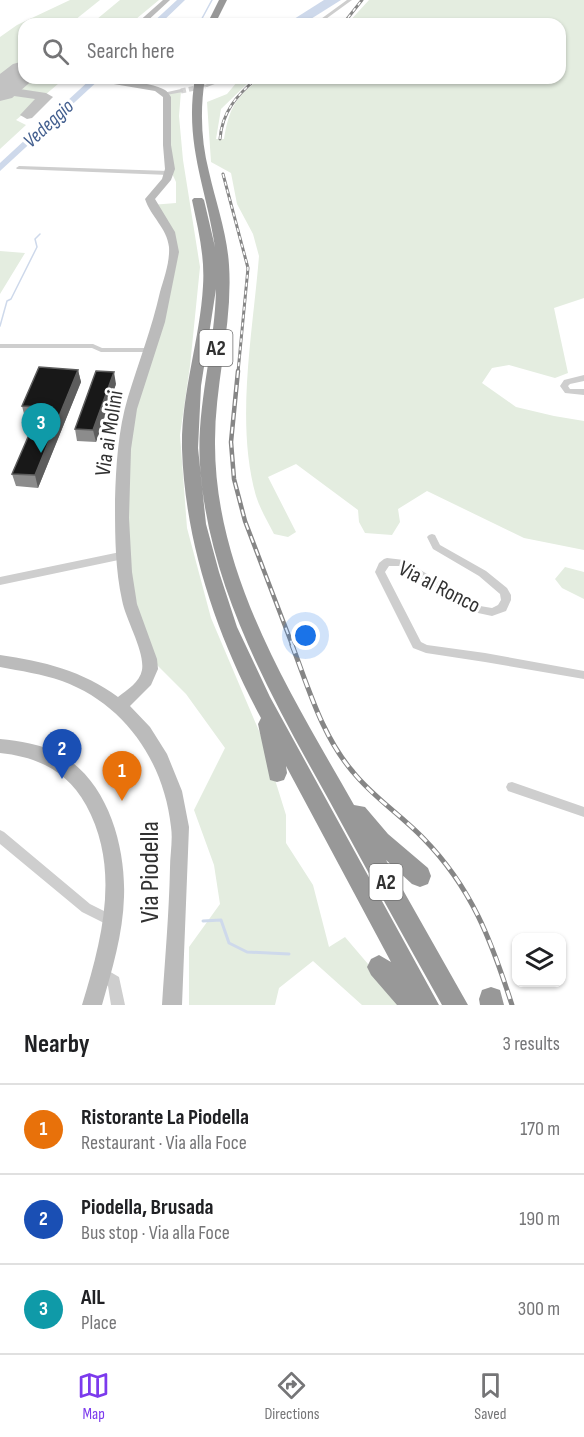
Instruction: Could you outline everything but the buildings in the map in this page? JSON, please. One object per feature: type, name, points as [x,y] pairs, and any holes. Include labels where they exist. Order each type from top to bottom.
[{"type":"highway","points":[[214,18],[223,0]]},
{"type":"highway","points":[[222,18],[231,0]]},
{"type":"highway","name":"A2","points":[[191,84],[187,116],[188,145],[207,235],[210,264],[208,306],[191,413],[190,448],[198,524],[210,572],[228,627],[262,702],[427,1005]]},
{"type":"highway","name":"A2","points":[[203,84],[196,116],[198,144],[219,237],[223,276],[222,308],[211,377],[207,426],[208,468],[212,501],[230,575],[244,615],[286,702],[456,1005]]},
{"type":"highway","name":"A2","points":[[262,702],[277,773]]},
{"type":"highway","name":"A2","points":[[316,759],[371,833],[420,876]]},
{"type":"highway","points":[[379,967],[413,1005]]},
{"type":"street","points":[[147,18],[167,0]]},
{"type":"street","points":[[324,18],[350,0]]},
{"type":"street","points":[[122,84],[157,89],[165,93],[181,91]]},
{"type":"street","points":[[20,168],[170,171],[165,93]]},
{"type":"street","name":"Via ai Molini","points":[[120,705],[138,693],[146,684],[150,658],[130,604],[125,555],[122,475],[131,410],[159,322],[174,253],[172,233],[151,205],[150,200],[170,171]]},
{"type":"street","points":[[0,346],[93,346],[101,350],[149,350]]},
{"type":"street","points":[[584,378],[567,382],[564,386],[568,391],[584,392]]},
{"type":"street","name":"Via al Ronco","points":[[432,537],[436,547],[496,583],[505,592],[507,600],[502,609],[492,612],[478,609],[401,563],[387,562],[382,566],[380,572],[417,645],[426,649],[491,657],[584,675]]},
{"type":"street","points":[[0,581],[125,555]]},
{"type":"street","name":"Via Piodella","points":[[0,662],[53,669],[82,681],[120,705],[139,726],[155,750],[172,788],[180,828],[172,1005]]},
{"type":"street","points":[[0,746],[39,752],[63,765],[79,780],[102,814],[110,836],[116,867],[113,921],[102,974],[92,1005]]},
{"type":"street","points":[[512,788],[584,812]]},
{"type":"street","points":[[0,836],[86,908],[113,921]]},
{"type":"street","points":[[102,974],[114,982],[118,1005]]},
{"type":"shaded area","points":[[70,0],[100,0],[78,18],[32,18]]},
{"type":"shaded area","points":[[120,0],[159,0],[137,18],[98,18]]},
{"type":"shaded area","points":[[369,0],[584,0],[584,298],[554,308],[568,373],[555,378],[509,365],[492,368],[482,383],[516,407],[584,421],[584,550],[524,538],[427,491],[398,509],[400,522],[392,535],[365,533],[359,522],[358,510],[296,464],[268,477],[296,532],[288,537],[274,534],[262,511],[250,468],[246,408],[259,256],[253,234],[237,204],[231,173],[211,162],[207,102],[227,94],[235,84],[247,84],[221,109],[216,139],[224,139],[228,119],[235,104],[254,84],[566,84],[566,18],[352,18]]},
{"type":"shaded area","points":[[17,25],[18,66],[0,80],[0,37]]},
{"type":"shaded area","points":[[19,84],[58,84],[45,95],[19,91],[15,87]]},
{"type":"shaded area","points":[[181,91],[179,116],[183,160],[200,267],[180,435],[187,528],[211,618],[262,738],[286,815],[286,843],[313,885],[329,947],[345,937],[403,1005],[362,1005],[313,961],[279,988],[275,1005],[189,1005],[189,947],[220,904],[214,865],[194,810],[225,748],[186,694],[150,658],[125,555],[131,409],[174,244],[151,205],[176,203],[176,182],[170,169],[166,93]]},
{"type":"shaded area","points":[[14,94],[41,99],[16,120],[26,125],[0,149],[0,100],[6,95]]},
{"type":"shaded area","points":[[0,251],[25,253],[0,294]]},
{"type":"shaded area","points":[[565,567],[584,572],[584,599],[562,588],[555,579]]},
{"type":"water","points":[[324,0],[341,0],[312,18],[296,18]]},
{"type":"waterway","name":"Vedeggio","points":[[162,18],[181,0]]},
{"type":"waterway","points":[[202,18],[212,0]]},
{"type":"waterway","name":"Vedeggio","points":[[0,168],[91,84]]},
{"type":"waterway","points":[[0,326],[7,301],[11,299],[37,247],[35,239],[40,234]]},
{"type":"waterway","points":[[203,921],[221,920],[229,943],[247,952],[289,954]]},
{"type":"taxiway","points":[[0,78],[18,74]]},
{"type":"taxiway","points":[[1,90],[46,97],[27,115]]},
{"type":"runway","points":[[0,91],[18,76]]},
{"type":"tunnel","points":[[181,91],[205,86]]},
{"type":"railway","points":[[348,18],[362,0]]},
{"type":"railway","points":[[220,139],[227,112],[251,84]]},
{"type":"railway","points":[[223,174],[248,268],[238,372]]},
{"type":"railway","points":[[238,371],[231,442],[234,479],[245,521],[293,647]]},
{"type":"railway","points":[[292,645],[317,712],[342,758],[369,790],[423,838],[455,876],[488,937],[512,1005]]},
{"type":"place","name":"AIL","points":[[41,453]]},
{"type":"place","name":"Piodella, Brusada","points":[[62,779]]},
{"type":"place","name":"Ristorante La Piodella","points":[[122,801]]}]
